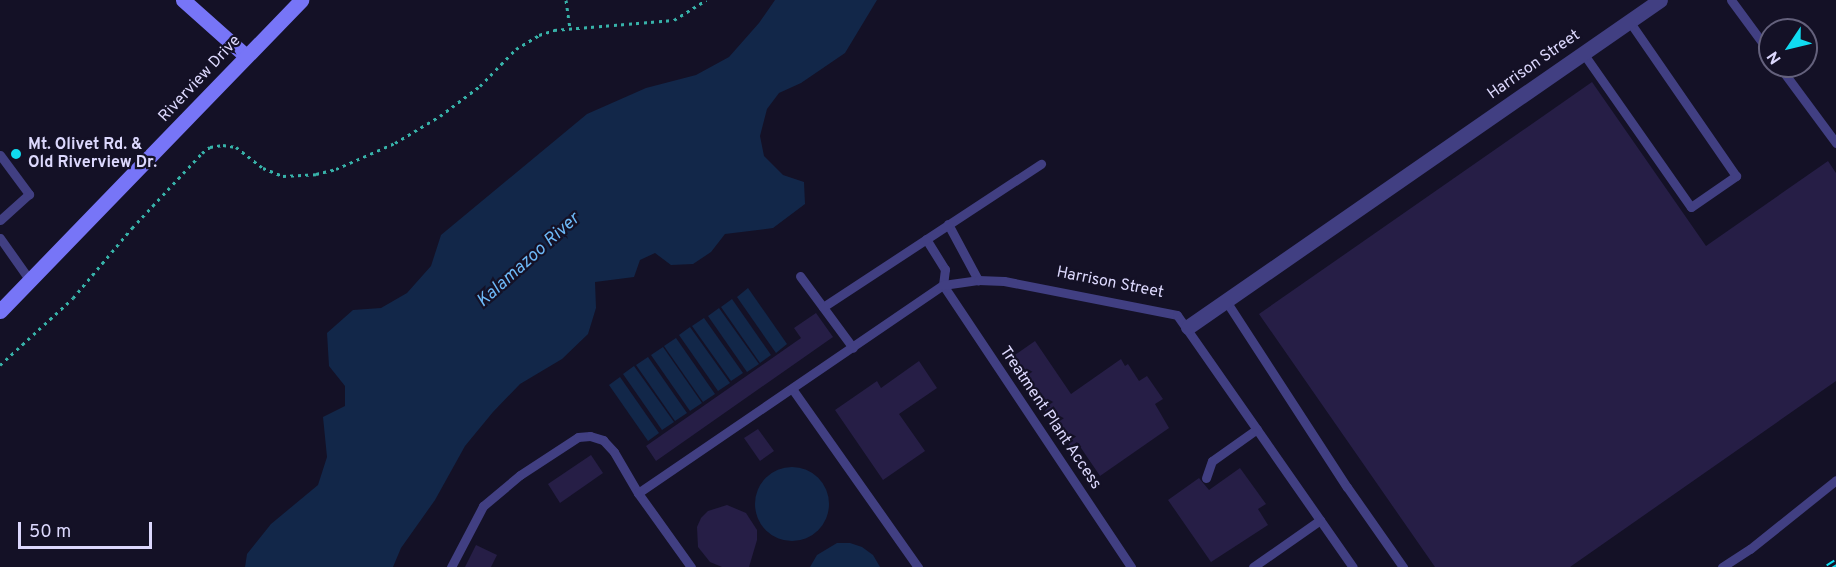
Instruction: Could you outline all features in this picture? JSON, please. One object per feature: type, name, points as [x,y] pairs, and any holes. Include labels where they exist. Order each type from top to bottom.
[{"type":"street","points":[[183,0],[246,56]]},
{"type":"street","name":"Riverview Drive","points":[[0,311],[31,282],[301,0]]},
{"type":"street","name":"Harrison Street","points":[[1188,327],[1660,0]]},
{"type":"lane","points":[[1731,0],[1758,37]]},
{"type":"lane","points":[[1583,53],[1692,207],[1736,176],[1629,21]]},
{"type":"lane","points":[[1788,78],[1836,143]]},
{"type":"lane","points":[[0,155],[29,194],[0,220]]},
{"type":"lane","points":[[823,307],[1041,164]]},
{"type":"lane","points":[[948,224],[978,280]]},
{"type":"lane","points":[[0,238],[31,282]]},
{"type":"lane","points":[[926,239],[945,269],[944,285]]},
{"type":"lane","points":[[800,276],[853,348]]},
{"type":"lane","name":"Harrison Street","points":[[638,494],[944,285],[978,280],[1004,281],[1177,315],[1188,327]]},
{"type":"lane","name":"Treatment Plant Access","points":[[944,285],[1131,567]]},
{"type":"lane","points":[[1226,301],[1347,487],[1403,567]]},
{"type":"lane","points":[[1188,327],[1353,567]]},
{"type":"lane","points":[[793,390],[918,567]]},
{"type":"lane","points":[[1206,478],[1212,461],[1257,429]]},
{"type":"lane","points":[[450,567],[483,506],[520,475],[578,436],[590,436],[603,440],[614,452],[638,494],[691,567]]},
{"type":"lane","points":[[1722,567],[1750,549],[1836,480]]},
{"type":"lane","points":[[1253,567],[1320,520]]},
{"type":"path","points":[[566,0],[570,28]]},
{"type":"path","points":[[0,365],[73,298],[178,178],[210,147],[231,145],[263,168],[283,176],[316,174],[336,169],[395,143],[440,116],[480,86],[525,43],[554,30],[674,20],[706,0]]},
{"type":"water","name":"Kalamazoo River","points":[[775,0],[877,0],[845,53],[801,83],[779,93],[767,109],[760,136],[764,156],[783,175],[804,182],[805,204],[773,228],[725,234],[711,252],[693,264],[671,265],[655,253],[640,260],[634,277],[595,282],[596,308],[588,334],[562,359],[520,384],[493,412],[465,446],[435,500],[401,548],[393,567],[245,567],[247,554],[271,524],[318,485],[327,457],[323,417],[345,406],[345,386],[329,366],[327,333],[353,310],[381,308],[407,293],[431,266],[441,235],[587,114],[646,88],[696,75],[729,57],[759,23]]},
{"type":"water","points":[[748,288],[787,344],[776,353],[737,297]]},
{"type":"water","points":[[732,299],[771,355],[760,363],[721,307]]},
{"type":"water","points":[[719,308],[759,364],[747,372],[708,316]]},
{"type":"water","points":[[704,318],[743,373],[731,381],[692,326]]},
{"type":"water","points":[[690,327],[730,383],[718,391],[679,335]]},
{"type":"water","points":[[676,338],[715,394],[703,402],[664,346]]},
{"type":"water","points":[[663,347],[702,403],[690,411],[651,355]]},
{"type":"water","points":[[648,357],[687,413],[675,421],[636,365]]},
{"type":"water","points":[[634,366],[674,422],[662,430],[623,374]]},
{"type":"water","points":[[620,377],[659,433],[648,441],[609,385]]},
{"type":"water","points":[[792,467],[813,473],[823,483],[829,504],[823,525],[813,535],[792,541],[771,535],[761,525],[755,504],[761,483],[771,473]]},
{"type":"water","points":[[837,543],[850,543],[862,547],[873,555],[880,567],[810,567],[817,555]]},
{"type":"building","points":[[1592,82],[1706,246],[1828,161],[1836,173],[1836,381],[1570,567],[1435,567],[1259,314]]},
{"type":"building","points":[[816,313],[833,337],[656,461],[646,446],[801,338],[794,328]]},
{"type":"building","points":[[1035,341],[1071,394],[1121,359],[1125,366],[1128,364],[1139,381],[1147,376],[1163,399],[1155,404],[1169,428],[1100,476],[1077,442],[1070,447],[1009,359]]},
{"type":"building","points":[[919,361],[937,388],[899,414],[925,451],[883,480],[835,410],[877,381],[881,388]]},
{"type":"building","points":[[758,429],[774,451],[760,461],[744,438]]},
{"type":"building","points":[[591,455],[603,473],[560,503],[548,484]]},
{"type":"building","points":[[1240,468],[1266,504],[1258,509],[1268,525],[1211,562],[1168,500],[1199,478],[1209,490]]},
{"type":"building","points":[[727,505],[746,513],[757,530],[757,540],[749,567],[722,567],[710,562],[698,547],[697,527],[701,518],[708,511]]},
{"type":"building","points":[[476,545],[497,555],[491,567],[465,567]]},
{"type":"railway","points":[[1828,567],[1836,562]]},
{"type":"place","name":"Mt. Olivet Rd. & Old Riverview Dr.","points":[[16,154]]}]
